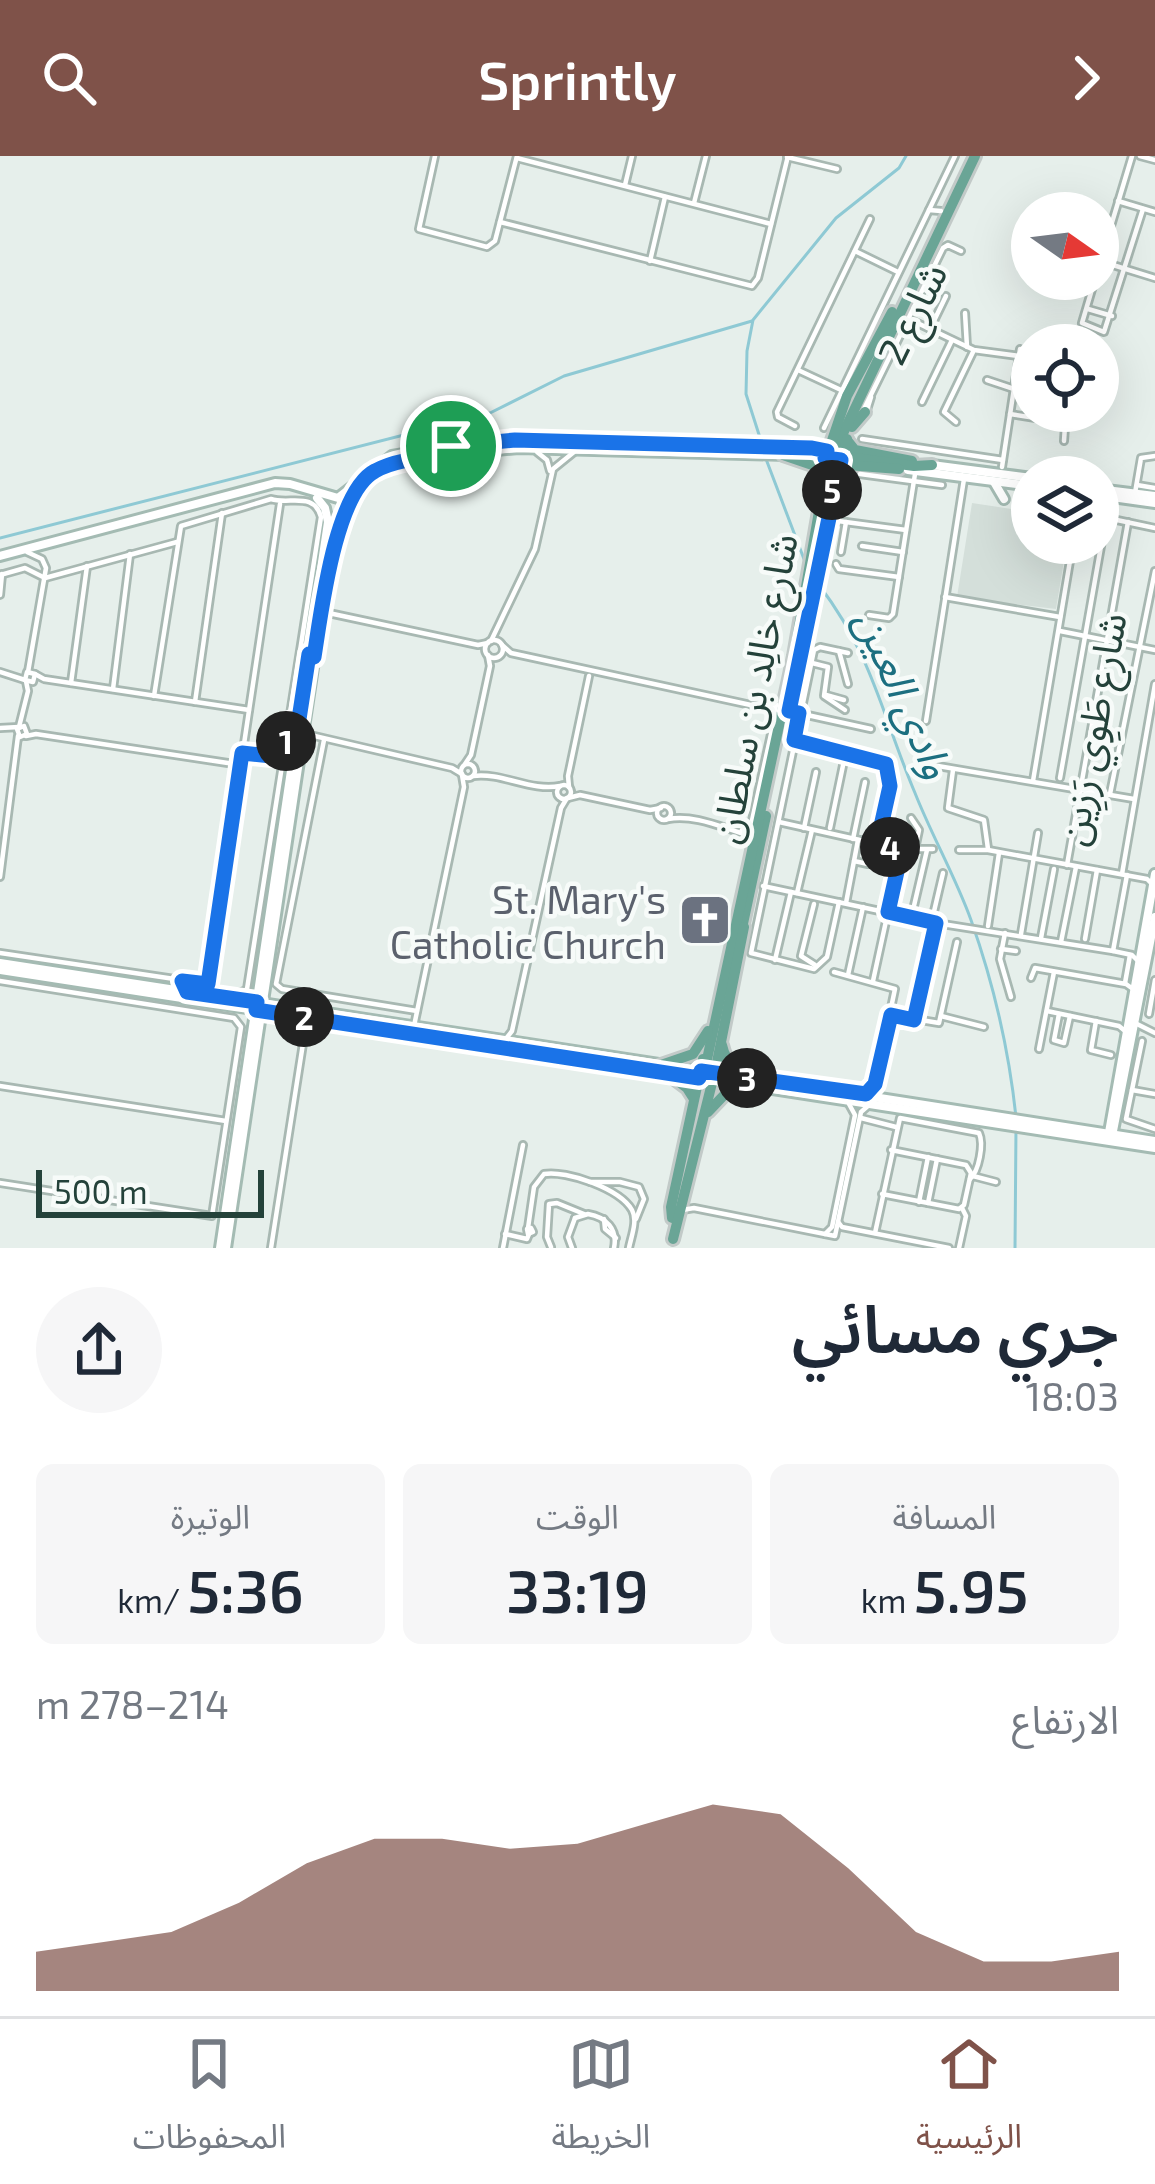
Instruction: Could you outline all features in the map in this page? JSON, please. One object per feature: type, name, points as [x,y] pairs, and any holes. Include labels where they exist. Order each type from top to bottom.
[{"type":"main road","name":"شارع خالِد بن سلطان","points":[[899,318],[935,213],[972,156]]},
{"type":"main road","name":"شارع خالِد بن سلطان","points":[[740,917],[770,820],[835,454],[937,248],[972,156]]},
{"type":"main road","points":[[852,427],[899,318]]},
{"type":"main road","points":[[781,453],[822,444],[851,386],[899,318]]},
{"type":"main road","points":[[814,506],[835,454],[865,412]]},
{"type":"main road","points":[[828,429],[835,454],[838,518]]},
{"type":"main road","points":[[0,557],[275,483],[338,498],[392,456],[451,446],[569,439],[835,454],[914,466],[914,471]]},
{"type":"main road","points":[[451,446],[425,454],[519,448],[746,451]]},
{"type":"main road","points":[[812,448],[961,479],[1000,471]]},
{"type":"main road","points":[[0,557],[269,488],[344,500],[364,478],[387,466],[459,453]]},
{"type":"main road","points":[[781,453],[818,465],[814,506],[818,539]]},
{"type":"main road","points":[[818,539],[838,518],[839,474],[845,466],[1011,475]]},
{"type":"main road","points":[[1000,471],[1004,499]]},
{"type":"main road","points":[[310,658],[326,613],[339,524],[364,478]]},
{"type":"main road","points":[[1119,490],[1136,489],[1155,496]]},
{"type":"main road","points":[[1119,493],[1155,496]]},
{"type":"main road","points":[[285,1006],[264,981],[280,878],[283,805],[310,658],[328,518],[317,499]]},
{"type":"main road","name":"شارع خالِد بن سلطان","points":[[670,1245],[745,877],[809,599]]},
{"type":"main road","points":[[771,763],[773,716]]},
{"type":"main road","points":[[223,1248],[239,1186],[236,1144],[302,743],[299,726]]},
{"type":"main road","points":[[1110,1138],[1152,878]]},
{"type":"main road","points":[[695,1155],[712,1023],[740,917]]},
{"type":"main road","points":[[677,1214],[673,1195],[694,1100],[722,1037],[740,917]]},
{"type":"main road","points":[[1128,1027],[1128,986],[1136,978],[1155,917]]},
{"type":"main road","points":[[1,966],[12,955]]},
{"type":"main road","points":[[1,966],[133,979],[183,995],[238,999],[294,1016],[664,1069],[694,1100]]},
{"type":"main road","points":[[1,966],[227,1005],[285,1006],[845,1100],[993,1119]]},
{"type":"main road","points":[[84,966],[88,976]]},
{"type":"main road","points":[[238,999],[264,981]]},
{"type":"main road","points":[[223,1248],[255,1040],[246,1017],[227,1005]]},
{"type":"main road","points":[[255,1040],[268,1023],[294,1016]]},
{"type":"main road","points":[[664,1069],[696,1052],[712,1023]]},
{"type":"main road","points":[[722,1037],[724,1056],[731,1066],[768,1085]]},
{"type":"main road","points":[[254,1064],[260,1074]]},
{"type":"main road","name":"شارع خالِد بن سلطان","points":[[670,1245],[706,1076]]},
{"type":"main road","points":[[816,1088],[826,1083]]},
{"type":"main road","points":[[677,1214],[709,1111],[717,1099],[734,1089],[816,1088],[1154,1143]]},
{"type":"main road","points":[[1048,1128],[1099,1126],[1117,1097]]},
{"type":"main road","points":[[1117,1097],[1118,1124],[1154,1143]]},
{"type":"main road","points":[[1070,1128],[1110,1138]]},
{"type":"street","points":[[435,156],[418,229],[489,247],[495,241],[517,157],[771,224]]},
{"type":"street","points":[[625,186],[632,156]]},
{"type":"street","points":[[694,204],[706,156]]},
{"type":"street","points":[[500,222],[752,286],[758,278],[788,156],[838,169]]},
{"type":"street","points":[[828,429],[899,272],[935,213],[955,156]]},
{"type":"street","points":[[1119,198],[1136,156],[1155,160]]},
{"type":"street","points":[[650,261],[665,197]]},
{"type":"street","points":[[1119,201],[1155,212]]},
{"type":"street","points":[[1088,300],[1082,322],[1086,328],[1106,332],[1143,209]]},
{"type":"street","points":[[795,426],[777,413],[870,219]]},
{"type":"street","name":"شارع 2","points":[[937,248],[947,245],[961,251]]},
{"type":"street","points":[[855,251],[899,272]]},
{"type":"street","points":[[1119,268],[1155,278]]},
{"type":"street","points":[[930,329],[946,296]]},
{"type":"street","points":[[1086,308],[1112,316]]},
{"type":"street","points":[[956,422],[944,412],[970,348],[965,313]]},
{"type":"street","points":[[899,318],[970,348],[1011,351]]},
{"type":"street","name":"شارع 2","points":[[865,412],[899,318]]},
{"type":"street","points":[[922,402],[952,340]]},
{"type":"street","points":[[798,370],[842,391]]},
{"type":"street","points":[[987,380],[1011,388]]},
{"type":"street","points":[[862,440],[1000,471],[1011,408]]},
{"type":"street","points":[[1010,414],[1063,422],[1064,441]]},
{"type":"street","points":[[519,448],[544,456],[550,477]]},
{"type":"street","points":[[414,1026],[464,787],[462,775],[471,755],[490,667],[490,642],[535,549],[550,477],[565,456],[597,448]]},
{"type":"street","points":[[1136,489],[1141,458],[1155,456]]},
{"type":"street","points":[[869,615],[893,616],[914,471]]},
{"type":"street","points":[[860,474],[914,471],[942,485]]},
{"type":"street","points":[[926,722],[961,479]]},
{"type":"street","points":[[154,696],[183,524],[271,499],[280,503],[303,499],[320,511],[318,571],[299,726],[285,752],[283,805],[246,991],[216,991],[208,984]]},
{"type":"street","points":[[208,984],[280,503]]},
{"type":"street","points":[[195,702],[222,513]]},
{"type":"street","points":[[841,552],[838,518],[906,530]]},
{"type":"street","points":[[1119,520],[1155,528]]},
{"type":"street","name":"شارع طَوِي رَزِين","points":[[1066,865],[1128,522]]},
{"type":"street","points":[[0,595],[1,574],[23,568],[40,579],[177,542]]},
{"type":"street","points":[[165,545],[176,551]]},
{"type":"street","points":[[862,546],[903,552]]},
{"type":"street","points":[[0,877],[40,579],[46,568],[42,559],[27,552]]},
{"type":"street","points":[[112,689],[130,554]]},
{"type":"street","points":[[836,564],[899,577]]},
{"type":"street","points":[[1033,782],[1069,564]]},
{"type":"street","points":[[1060,778],[1095,564]]},
{"type":"street","points":[[71,683],[87,566]]},
{"type":"street","points":[[1110,794],[1155,571]]},
{"type":"street","points":[[945,597],[1060,616]]},
{"type":"street","points":[[326,613],[478,645],[490,642],[511,652],[773,716],[789,709],[807,684],[817,647],[848,653]]},
{"type":"street","points":[[490,667],[499,656],[498,631]]},
{"type":"street","points":[[1058,631],[1155,650]]},
{"type":"street","points":[[478,645],[487,654],[511,652]]},
{"type":"street","points":[[839,651],[848,684]]},
{"type":"street","points":[[794,656],[789,709],[794,740],[770,820],[750,950],[754,956],[812,969],[827,956],[854,861],[865,782]]},
{"type":"street","points":[[811,663],[828,667],[824,692]]},
{"type":"street","points":[[0,672],[249,710]]},
{"type":"street","points":[[558,796],[568,776],[590,676]]},
{"type":"street","points":[[807,684],[844,700]]},
{"type":"street","points":[[1113,951],[1155,684]]},
{"type":"street","points":[[824,692],[844,710]]},
{"type":"street","points":[[789,709],[872,729]]},
{"type":"street","points":[[742,830],[751,826],[773,716]]},
{"type":"street","points":[[299,726],[324,740],[452,768],[462,775],[565,787],[580,795],[670,810],[680,817]]},
{"type":"street","points":[[0,728],[241,765]]},
{"type":"street","points":[[324,740],[276,985],[417,1011]]},
{"type":"street","points":[[794,740],[886,764],[890,786],[877,844]]},
{"type":"street","points":[[830,828],[846,751]]},
{"type":"street","points":[[927,751],[928,764],[953,770],[1134,799]]},
{"type":"street","points":[[275,758],[285,752]]},
{"type":"street","points":[[242,753],[283,763]]},
{"type":"street","points":[[464,787],[472,777],[471,755]]},
{"type":"street","points":[[452,768],[465,765],[484,775]]},
{"type":"street","points":[[953,770],[948,808],[985,820],[988,850]]},
{"type":"street","points":[[775,960],[808,829],[816,772]]},
{"type":"street","points":[[505,1040],[512,1031],[567,798],[565,787]]},
{"type":"street","points":[[549,788],[558,796],[580,795]]},
{"type":"street","points":[[650,810],[668,819],[680,817],[742,830],[753,828],[764,794]]},
{"type":"street","points":[[558,796],[561,808]]},
{"type":"street","points":[[659,817],[661,808]]},
{"type":"street","points":[[668,819],[670,810]]},
{"type":"street","points":[[911,818],[919,827],[915,849]]},
{"type":"street","points":[[770,820],[902,849],[930,849],[913,910]]},
{"type":"street","points":[[733,829],[751,837],[745,877]]},
{"type":"street","points":[[1021,935],[1038,833]]},
{"type":"street","points":[[873,981],[902,849]]},
{"type":"street","points":[[958,850],[988,850],[1152,878]]},
{"type":"street","points":[[989,928],[1000,853]]},
{"type":"street","points":[[854,861],[868,864]]},
{"type":"street","points":[[1061,942],[1076,867]]},
{"type":"street","points":[[1041,938],[1054,869]]},
{"type":"street","points":[[1085,939],[1097,870]]},
{"type":"street","points":[[914,1020],[943,873]]},
{"type":"street","points":[[763,886],[933,923],[1143,953],[1128,986],[1035,968],[1031,978]]},
{"type":"street","points":[[814,904],[801,956],[816,965]]},
{"type":"street","points":[[848,975],[863,907]]},
{"type":"street","points":[[260,914],[271,916]]},
{"type":"street","points":[[1005,932],[1000,961],[1012,997]]},
{"type":"street","points":[[891,1015],[935,1025],[957,942]]},
{"type":"street","points":[[1001,949],[1016,950]]},
{"type":"street","points":[[0,953],[133,979]]},
{"type":"street","points":[[1039,1049],[1054,971]]},
{"type":"street","points":[[834,972],[895,989],[875,1084],[860,1095]]},
{"type":"street","points":[[1149,1014],[1155,980]]},
{"type":"street","points":[[0,981],[183,995],[239,1022],[212,1216],[0,1183]]},
{"type":"street","points":[[183,995],[208,984]]},
{"type":"street","points":[[1047,1011],[1154,1033]]},
{"type":"street","points":[[1059,1014],[1055,1041],[1064,1042],[1070,1016]]},
{"type":"street","points":[[941,1016],[984,1027]]},
{"type":"street","points":[[271,1248],[307,1018]]},
{"type":"street","points":[[1096,1021],[1091,1050],[1111,1055]]},
{"type":"street","points":[[512,1031],[517,1042]]},
{"type":"street","points":[[1142,1041],[1127,1120],[1155,1129]]},
{"type":"street","points":[[875,1084],[883,1099]]},
{"type":"street","points":[[0,1086],[226,1121]]},
{"type":"street","points":[[1132,1090],[1155,1094]]},
{"type":"street","points":[[834,1230],[854,1134],[855,1111],[845,1100]]},
{"type":"street","points":[[854,1134],[864,1108],[872,1104]]},
{"type":"street","points":[[874,1233],[896,1127],[905,1118],[978,1132],[982,1139],[962,1208],[966,1217],[959,1248]]},
{"type":"street","points":[[861,1120],[896,1127]]},
{"type":"street","points":[[222,1149],[236,1144]]},
{"type":"street","points":[[503,1248],[523,1145]]},
{"type":"street","points":[[222,1149],[240,1158]]},
{"type":"street","points":[[891,1150],[968,1166],[972,1178]]},
{"type":"street","points":[[919,1202],[928,1157]]},
{"type":"street","points":[[928,1203],[937,1159]]},
{"type":"street","points":[[548,1248],[548,1237],[529,1218],[534,1187],[544,1174],[555,1172],[598,1185],[632,1210],[634,1225]]},
{"type":"street","points":[[972,1178],[996,1182]]},
{"type":"street","points":[[598,1185],[617,1182],[639,1187],[644,1196],[629,1248]]},
{"type":"street","points":[[613,1194],[617,1182]]},
{"type":"street","points":[[882,1194],[962,1208]]},
{"type":"street","points":[[505,1234],[525,1239],[553,1202],[573,1215],[604,1220],[616,1238],[614,1248]]},
{"type":"street","points":[[677,1214],[691,1207],[949,1248]]},
{"type":"street","points":[[632,1210],[641,1208]]},
{"type":"street","points":[[572,1248],[568,1234],[573,1215]]},
{"type":"shaded area","points":[[972,503],[1011,509],[1011,564],[1064,564],[1056,609],[957,597]]},
{"type":"waterway","name":"وادي العين","points":[[762,444],[746,394],[753,320],[836,218],[899,168],[906,156]]},
{"type":"waterway","points":[[0,538],[490,413],[564,376],[752,321]]},
{"type":"waterway","name":"وادي العين","points":[[766,459],[807,567]]},
{"type":"waterway","name":"وادي العين","points":[[819,585],[864,661],[971,920],[999,1017],[1016,1117]]},
{"type":"waterway","name":"وادي العين","points":[[1015,1248],[1016,1127]]},
{"type":"place","name":"St. Mary's Catholic Church","points":[[705,920]]},
{"type":"route","points":[[589,440],[812,448],[827,451],[825,458],[841,460],[789,711],[799,713],[794,740],[886,764],[890,786],[877,844],[902,849],[888,912],[936,923],[914,1020],[891,1015],[869,1092],[860,1095],[701,1071],[699,1078],[256,1010],[257,1002],[187,992],[182,981],[208,984],[242,753],[281,757],[289,722],[299,719],[309,654],[314,657],[345,509],[371,473],[459,453],[425,454],[451,446],[589,440]]}]
